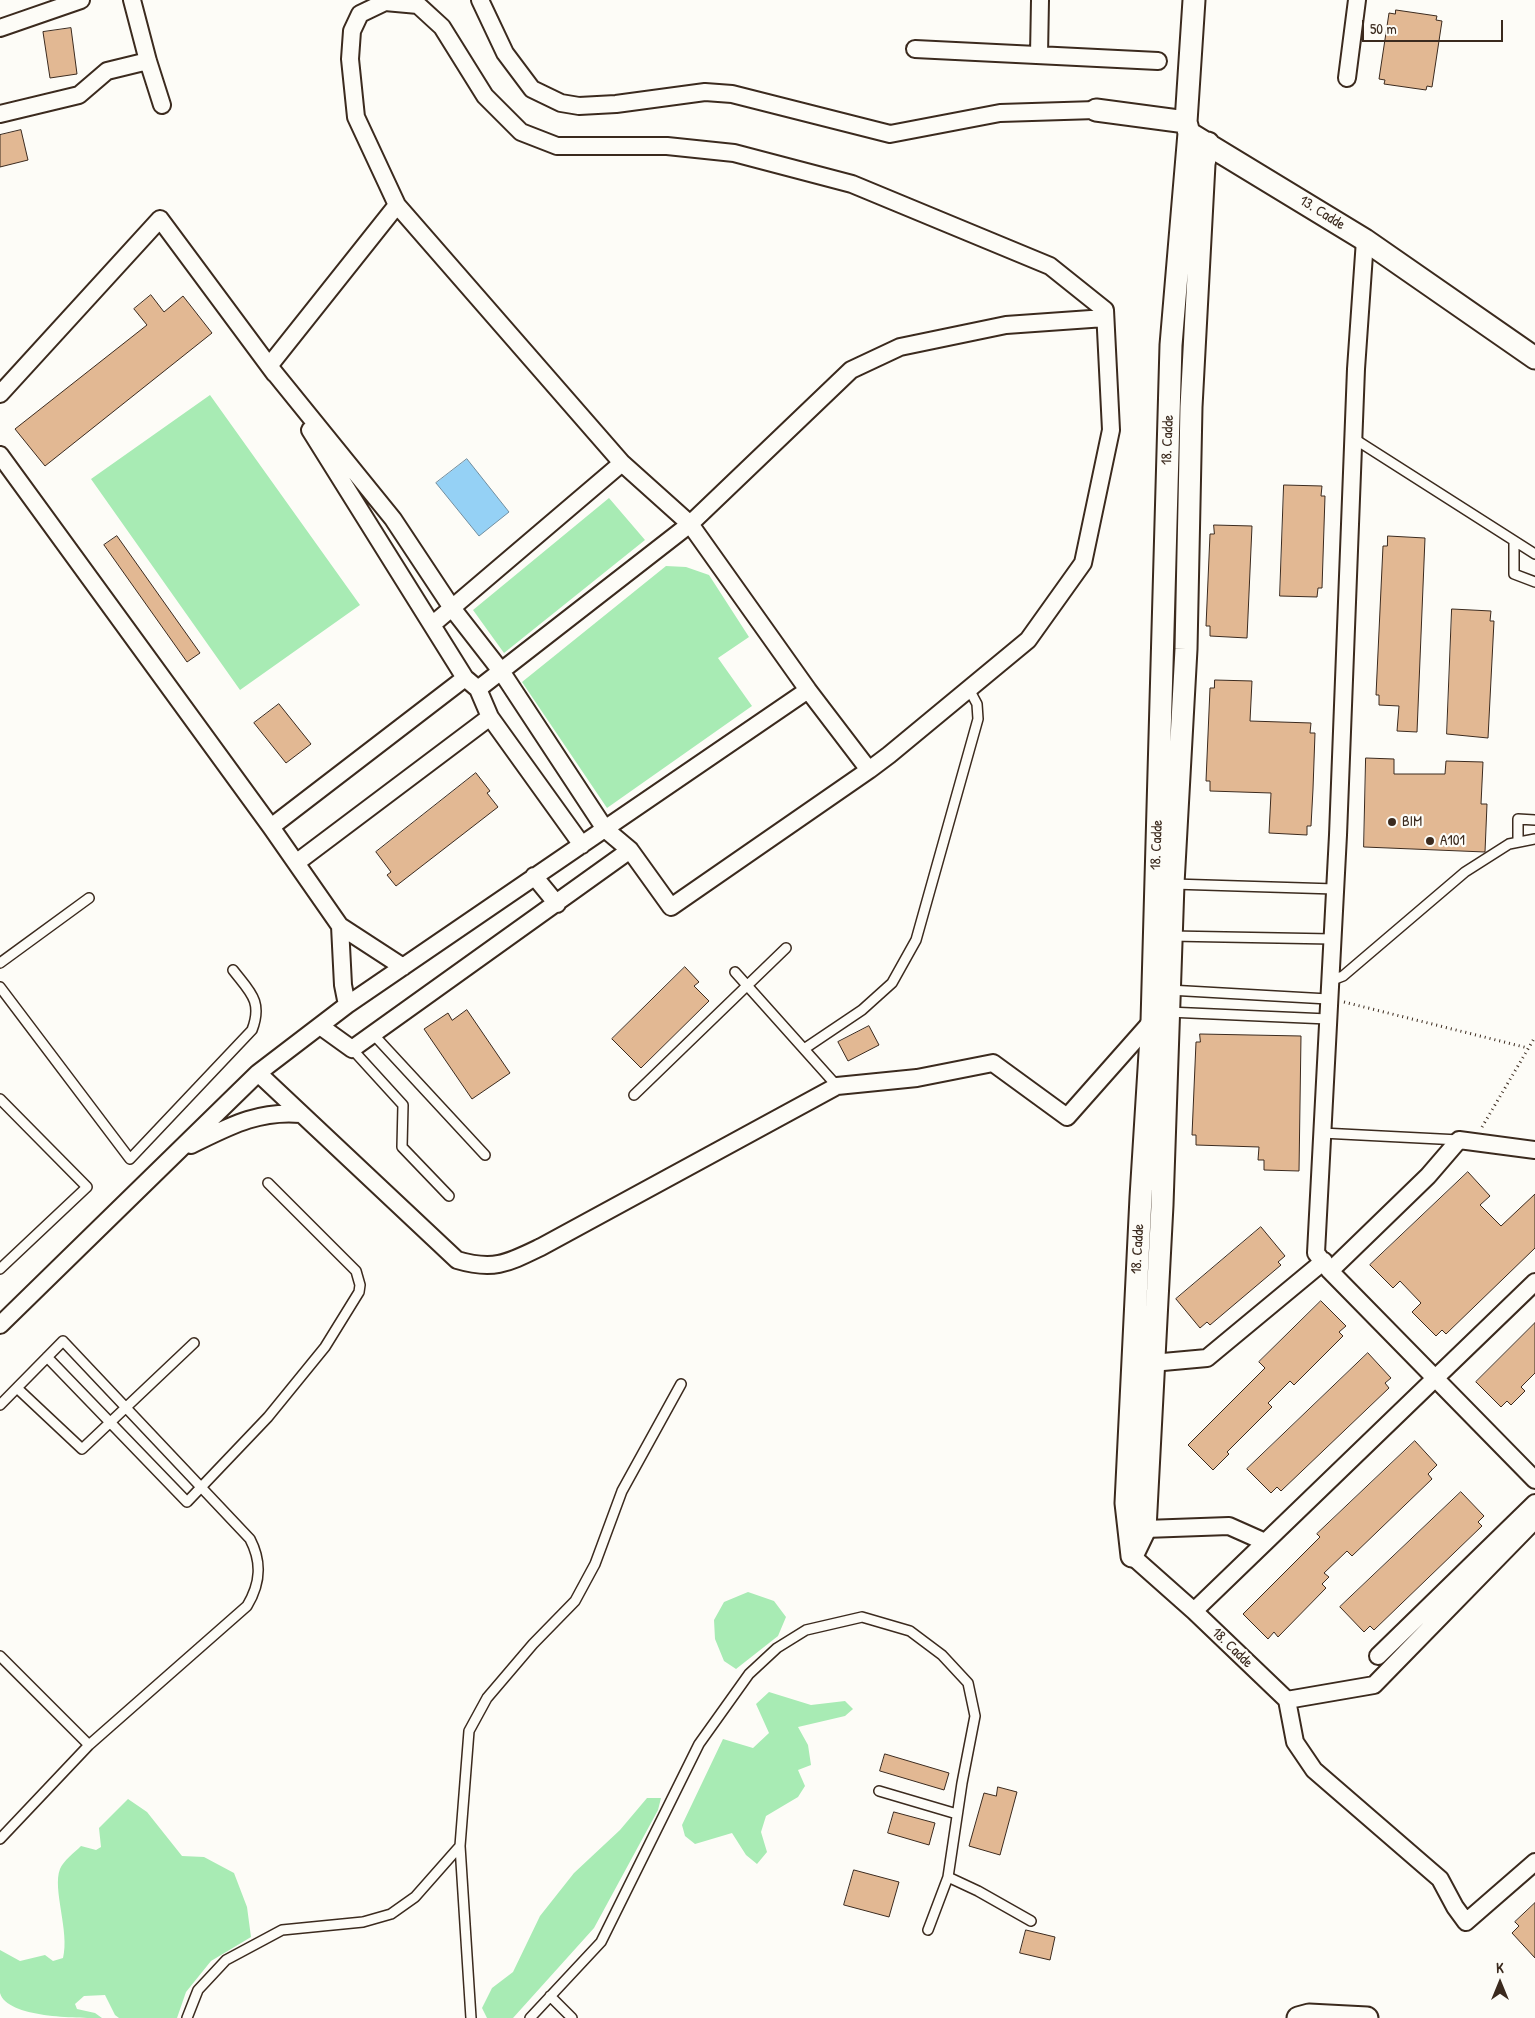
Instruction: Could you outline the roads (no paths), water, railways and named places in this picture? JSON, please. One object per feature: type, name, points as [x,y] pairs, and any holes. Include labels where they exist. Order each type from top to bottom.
[{"type":"street","points":[[0,28],[81,0]]},
{"type":"street","points":[[132,0],[148,62],[162,105]]},
{"type":"street","points":[[480,0],[505,53],[532,89],[560,103],[579,106],[616,104],[705,92],[732,94],[890,134],[1000,113],[1096,110]]},
{"type":"street","points":[[1039,55],[1040,0]]},
{"type":"street","name":"18. Cadde","points":[[1132,1556],[1145,1529],[1152,1363],[1162,1205],[1160,1017],[1171,345],[1194,133],[1194,0]]},
{"type":"street","points":[[1346,78],[1357,0]]},
{"type":"street","points":[[0,394],[160,219],[270,366],[393,519],[452,608],[501,672],[605,829],[630,850],[671,907],[869,770],[1028,640],[1083,563],[1112,430],[1105,310],[1050,266],[852,184],[734,153],[667,146],[557,146],[521,132],[485,96],[442,27],[418,4],[385,2],[360,14],[352,31],[350,59],[356,118],[396,205],[622,463],[690,524],[808,690],[869,770]]},
{"type":"street","points":[[915,49],[1158,61]]},
{"type":"street","points":[[0,114],[79,95],[107,71],[148,62]]},
{"type":"street","name":"13. Cadde","points":[[1096,110],[1194,133],[1365,240],[1535,358]]},
{"type":"street","name":"18. Cadde","points":[[1194,133],[1204,164],[1192,407],[1186,649],[1168,990],[1160,1017],[1141,1197],[1126,1503],[1132,1556],[1194,1611],[1287,1700]]},
{"type":"street","points":[[270,366],[396,205]]},
{"type":"street","points":[[1365,240],[1353,438],[1335,889],[1316,1253],[1434,1378],[1535,1480]]},
{"type":"street","points":[[478,689],[690,524],[851,370],[900,347],[1006,325],[1105,318]]},
{"type":"street","points":[[270,366],[465,678],[478,689],[490,716],[582,845]]},
{"type":"street","points":[[0,455],[272,827],[340,926],[403,967]]},
{"type":"street","points":[[433,624],[622,463]]},
{"type":"street","points":[[272,827],[465,678]]},
{"type":"street","points":[[0,1326],[258,1072],[347,1005],[808,690]]},
{"type":"street","points":[[296,863],[490,716]]},
{"type":"street","points":[[320,1026],[352,1049],[630,850]]},
{"type":"street","points":[[534,876],[557,904]]},
{"type":"street","points":[[340,926],[343,985],[347,1005]]},
{"type":"street","points":[[258,1072],[457,1260],[491,1267],[505,1264],[541,1247],[838,1086],[917,1078],[993,1063],[1067,1117],[1160,1017]]},
{"type":"street","points":[[178,1151],[260,1114],[282,1112],[301,1114]]},
{"type":"street","points":[[1152,1363],[1207,1358],[1327,1266],[1467,1141],[1535,1150]]},
{"type":"street","points":[[1194,1611],[1535,1282]]},
{"type":"street","points":[[1378,1656],[1535,1503]]},
{"type":"street","points":[[1535,1520],[1374,1685],[1287,1700],[1295,1742],[1314,1770],[1440,1879],[1455,1907],[1466,1922],[1535,1862]]},
{"type":"street","points":[[1145,1529],[1229,1526],[1265,1542]]},
{"type":"street","points":[[1298,2018],[1309,2015],[1367,2018]]},
{"type":"lane","points":[[1353,438],[1535,554]]},
{"type":"lane","points":[[1514,541],[1514,574],[1535,582]]},
{"type":"lane","points":[[804,1049],[862,1010],[892,983],[916,940],[978,719],[978,704],[969,689]]},
{"type":"lane","points":[[1518,841],[1518,819],[1535,820]]},
{"type":"lane","points":[[1330,981],[1343,976],[1466,872],[1508,844],[1535,839]]},
{"type":"lane","points":[[1173,884],[1335,889]]},
{"type":"lane","points":[[0,963],[89,898]]},
{"type":"lane","points":[[1171,936],[1332,939]]},
{"type":"lane","points":[[634,1095],[786,948]]},
{"type":"lane","points":[[0,987],[130,1159],[252,1030],[257,1012],[256,1000],[233,970]]},
{"type":"lane","points":[[735,972],[838,1086]]},
{"type":"lane","points":[[1168,990],[1328,999]]},
{"type":"lane","points":[[1160,1017],[1328,1019]]},
{"type":"lane","points":[[373,1034],[486,1155]]},
{"type":"lane","points":[[352,1049],[402,1105],[402,1147],[449,1196]]},
{"type":"lane","points":[[0,1099],[87,1187],[0,1270]]},
{"type":"lane","points":[[1322,1133],[1467,1141]]},
{"type":"lane","points":[[47,1357],[188,1502],[275,1409],[325,1346],[359,1292],[360,1285],[356,1271],[268,1183]]},
{"type":"lane","points":[[0,1405],[63,1341],[250,1539],[255,1549],[259,1571],[254,1595],[247,1606],[89,1745],[0,1839]]},
{"type":"lane","points":[[17,1388],[82,1450],[194,1343]]},
{"type":"lane","points":[[471,2018],[460,1846],[469,1731],[488,1698],[533,1644],[575,1601],[595,1564],[622,1491],[681,1384]]},
{"type":"lane","points":[[530,2018],[601,1942],[698,1744],[749,1674],[776,1648],[806,1630],[862,1617],[910,1631],[942,1655],[968,1683],[975,1716],[957,1814],[948,1877],[928,1930]]},
{"type":"lane","points":[[0,1656],[89,1745]]},
{"type":"lane","points":[[879,1791],[957,1814]]},
{"type":"lane","points":[[187,2018],[198,1990],[226,1960],[282,1930],[363,1922],[391,1914],[415,1897],[460,1846]]},
{"type":"lane","points":[[948,1877],[1031,1921]]},
{"type":"lane","points":[[550,1996],[572,2018]]},
{"type":"water","points":[[467,459],[509,512],[479,536],[436,483]]},
{"type":"place","name":"BIM","points":[[1392,822]]},
{"type":"place","name":"A101","points":[[1430,841]]}]
